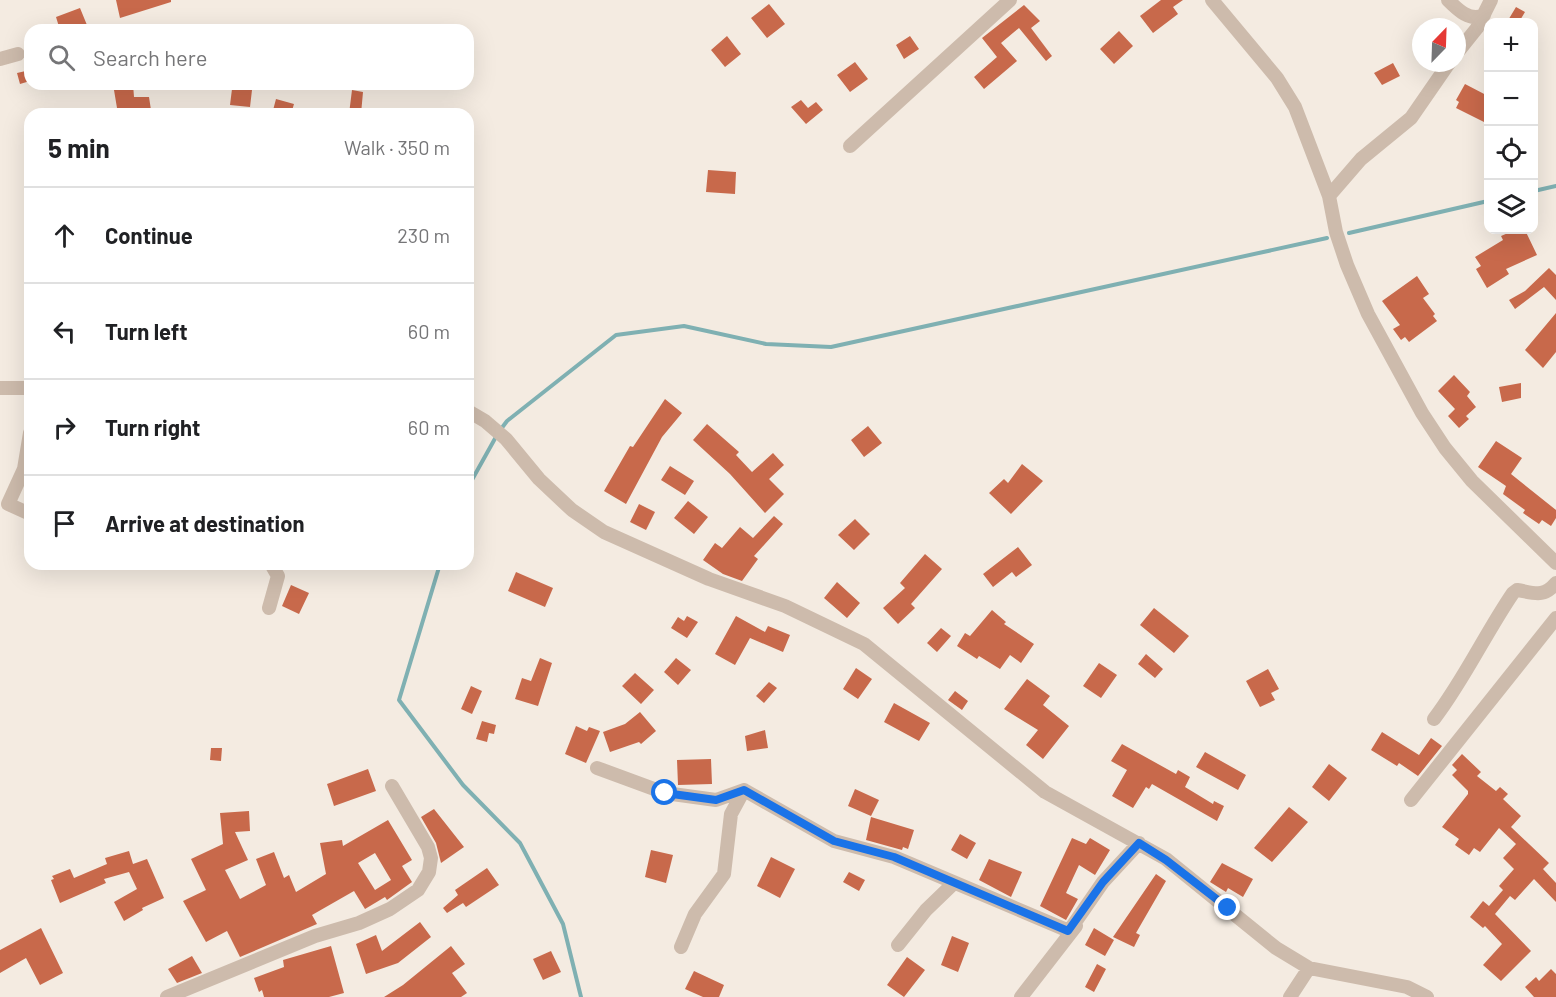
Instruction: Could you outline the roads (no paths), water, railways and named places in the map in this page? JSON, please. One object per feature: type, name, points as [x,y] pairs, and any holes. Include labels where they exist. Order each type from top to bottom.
[{"type":"street","points":[[850,146],[1010,0]]},
{"type":"street","points":[[1212,0],[1277,78],[1295,107],[1329,196],[1335,232],[1364,304],[1422,413],[1445,448],[1473,481],[1556,563]]},
{"type":"street","points":[[1448,0],[1466,15],[1478,18],[1484,15]]},
{"type":"street","points":[[1466,40],[1484,15],[1491,0]]},
{"type":"street","points":[[0,59],[18,54]]},
{"type":"street","points":[[1329,196],[1361,159],[1411,118],[1443,72]]},
{"type":"street","points":[[0,388],[24,388]]},
{"type":"street","points":[[474,415],[504,437],[572,510],[604,532],[709,579],[806,615],[864,644],[1045,792],[1166,860],[1276,948],[1309,968],[1407,987],[1427,997]]},
{"type":"street","points":[[24,469],[8,504],[24,511]]},
{"type":"street","points":[[269,608],[278,576],[275,570]]},
{"type":"street","points":[[1434,719],[1453,695],[1488,630],[1513,593],[1517,590],[1544,594],[1556,583]]},
{"type":"street","points":[[1411,800],[1556,618]]},
{"type":"street","points":[[597,768],[665,793],[716,800],[744,790],[834,841],[894,857],[1068,931],[1103,882],[1139,843]]},
{"type":"street","points":[[167,997],[315,936],[358,923],[390,909],[418,890],[429,872],[431,858],[428,847],[392,786]]},
{"type":"street","points":[[681,947],[695,914],[724,874],[731,814],[744,790]]},
{"type":"street","points":[[1021,997],[1139,843]]},
{"type":"street","points":[[898,945],[926,910],[953,884]]},
{"type":"street","points":[[1290,997],[1309,968]]},
{"type":"waterway","points":[[1538,190],[1556,186]]},
{"type":"waterway","points":[[1349,233],[1484,202]]},
{"type":"waterway","points":[[501,429],[507,421],[616,335],[684,326],[766,344],[831,347],[1327,238]]},
{"type":"waterway","points":[[474,476],[497,435]]},
{"type":"waterway","points":[[438,570],[399,700],[463,785],[520,843],[563,924],[581,997]]}]
